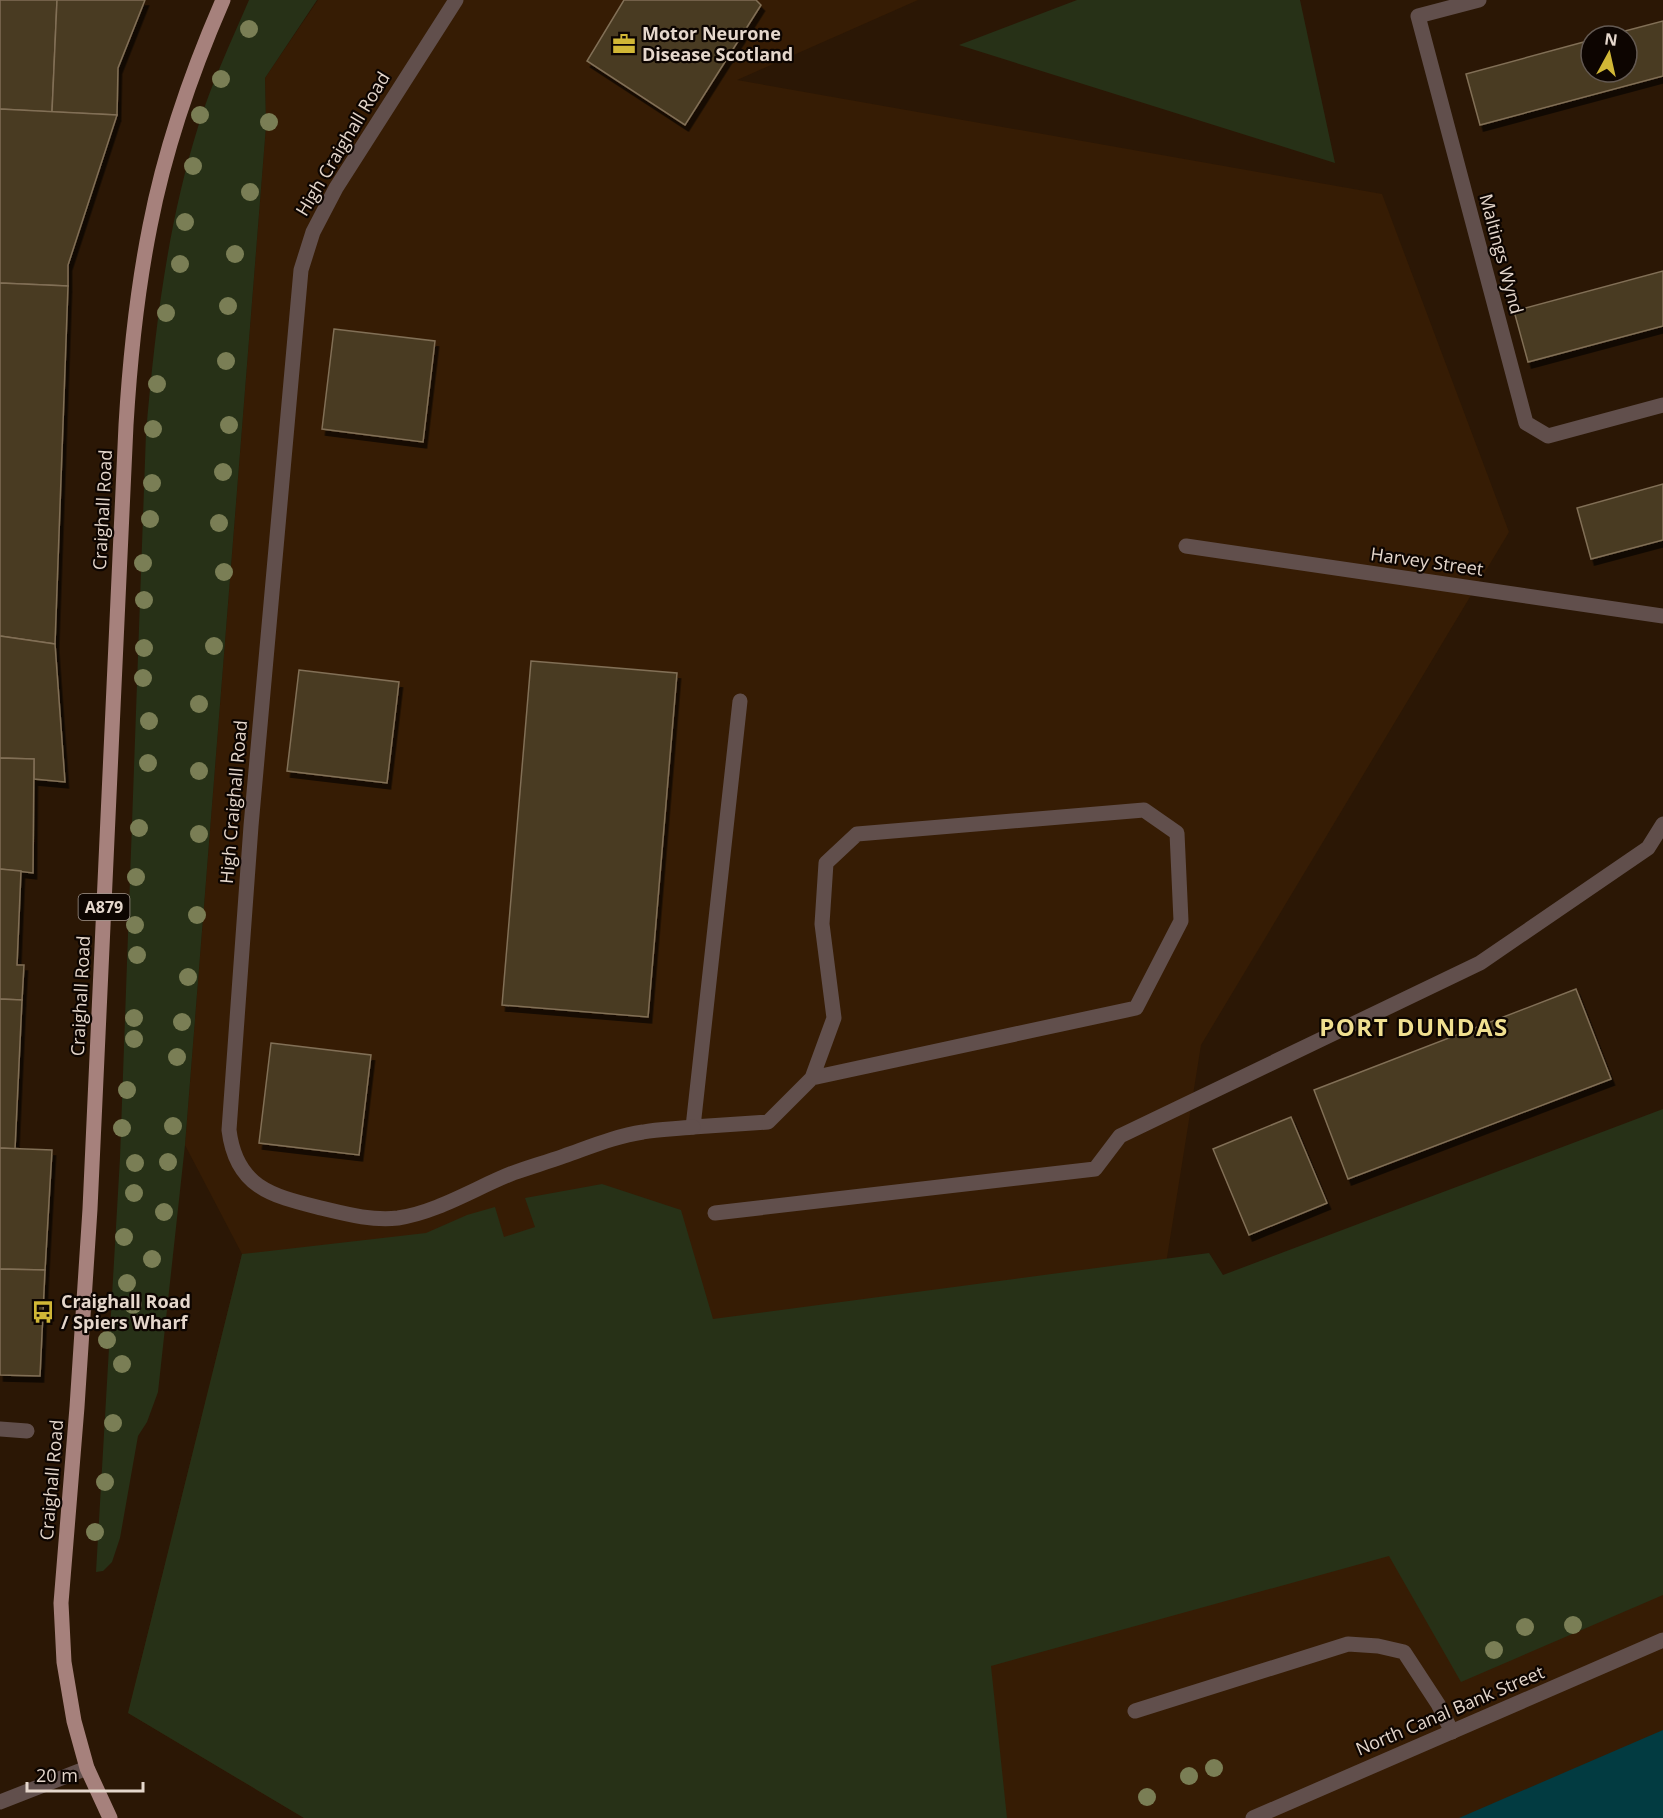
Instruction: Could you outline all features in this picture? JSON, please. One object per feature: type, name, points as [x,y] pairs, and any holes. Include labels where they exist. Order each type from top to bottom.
[{"type":"main road","name":"Craighall Road","points":[[110,1818],[87,1768],[67,1688],[61,1603],[90,1209],[129,382],[142,273],[158,191],[199,58],[223,0]]},
{"type":"street","name":"High Craighall Road","points":[[456,0],[336,188],[313,232],[302,270],[251,826],[230,1130],[231,1146],[237,1162],[249,1177],[272,1194],[348,1215],[397,1218],[421,1213],[512,1174],[602,1142],[641,1132],[768,1122],[812,1078]]},
{"type":"street","name":"Maltings Wynd","points":[[1479,0],[1418,16],[1526,423],[1548,436],[1663,405]]},
{"type":"street","name":"Harvey Street","points":[[1186,546],[1663,616]]},
{"type":"street","points":[[693,1127],[740,701]]},
{"type":"street","points":[[1144,810],[1178,833],[1181,921],[1136,1008],[812,1078],[834,1018],[822,924],[826,863],[857,834],[1144,810]]},
{"type":"street","points":[[715,1213],[1095,1169],[1120,1136],[1480,963],[1648,848],[1663,824]]},
{"type":"street","points":[[0,1429],[27,1431]]},
{"type":"street","name":"North Canal Bank Street","points":[[1253,1818],[1663,1640]]},
{"type":"street","points":[[1136,1711],[1348,1644],[1378,1646],[1404,1652],[1438,1704],[1452,1732]]},
{"type":"street","points":[[0,1802],[87,1768]]},
{"type":"shaded area","points":[[318,0],[918,0],[737,80],[1382,194],[1509,532],[1201,1045],[1145,1395],[1663,1210],[1663,1818],[304,1818],[128,1713],[242,1254],[185,1145],[266,126],[265,78]]},
{"type":"green space","points":[[249,0],[317,0],[265,78],[266,126],[185,1145],[158,1392],[147,1422],[138,1436],[120,1538],[112,1562],[103,1571],[96,1572],[120,1158],[146,433],[158,317],[178,202],[209,95]]},
{"type":"green space","points":[[1077,0],[1300,0],[1335,163],[959,45]]},
{"type":"green space","points":[[1663,1109],[1663,1595],[1461,1682],[1389,1556],[991,1666],[1007,1818],[304,1818],[128,1713],[242,1254],[426,1233],[467,1215],[495,1207],[504,1237],[535,1227],[525,1198],[602,1184],[681,1210],[713,1319],[1209,1253],[1223,1275]]},
{"type":"water","points":[[1663,1730],[1663,1818],[1459,1818]]},
{"type":"building","points":[[0,0],[57,0],[52,112],[0,109]]},
{"type":"building","points":[[57,0],[145,0],[118,68],[117,115],[52,112]]},
{"type":"building","points":[[624,0],[756,0],[761,5],[685,125],[587,61]]},
{"type":"building","points":[[1663,21],[1663,76],[1639,82],[1639,27]]},
{"type":"building","points":[[1579,43],[1579,84],[1633,84],[1480,125],[1466,74]]},
{"type":"building","points":[[0,109],[117,115],[68,265],[68,286],[0,283]]},
{"type":"building","points":[[1663,271],[1663,326],[1528,362],[1514,311]]},
{"type":"building","points":[[0,283],[68,286],[55,644],[0,636]]},
{"type":"building","points":[[334,329],[435,341],[423,442],[322,429]]},
{"type":"building","points":[[1663,484],[1663,540],[1591,559],[1577,508]]},
{"type":"building","points":[[0,636],[55,644],[65,782],[34,779],[34,759],[0,758]]},
{"type":"building","points":[[531,661],[677,673],[648,1017],[502,1005]]},
{"type":"building","points":[[299,670],[399,682],[387,783],[287,771]]},
{"type":"building","points":[[0,758],[34,759],[33,873],[0,869]]},
{"type":"building","points":[[0,869],[21,871],[17,965],[24,965],[22,1000],[0,999]]},
{"type":"building","points":[[1576,989],[1611,1079],[1348,1179],[1314,1090]]},
{"type":"building","points":[[0,999],[22,1000],[15,1149],[0,1148]]},
{"type":"building","points":[[271,1043],[371,1055],[359,1155],[259,1143]]},
{"type":"building","points":[[1291,1117],[1327,1203],[1249,1235],[1213,1149]]},
{"type":"building","points":[[0,1148],[52,1150],[45,1270],[0,1269]]},
{"type":"building","points":[[0,1269],[45,1270],[40,1376],[0,1375]]},
{"type":"place","name":"Motor Neurone Disease Scotland","points":[[624,44]]},
{"type":"place","name":"Craighall Road / Spiers Wharf","points":[[43,1312]]},
{"type":"district","name":"PORT DUNDAS","points":[[1414,1028]]}]
